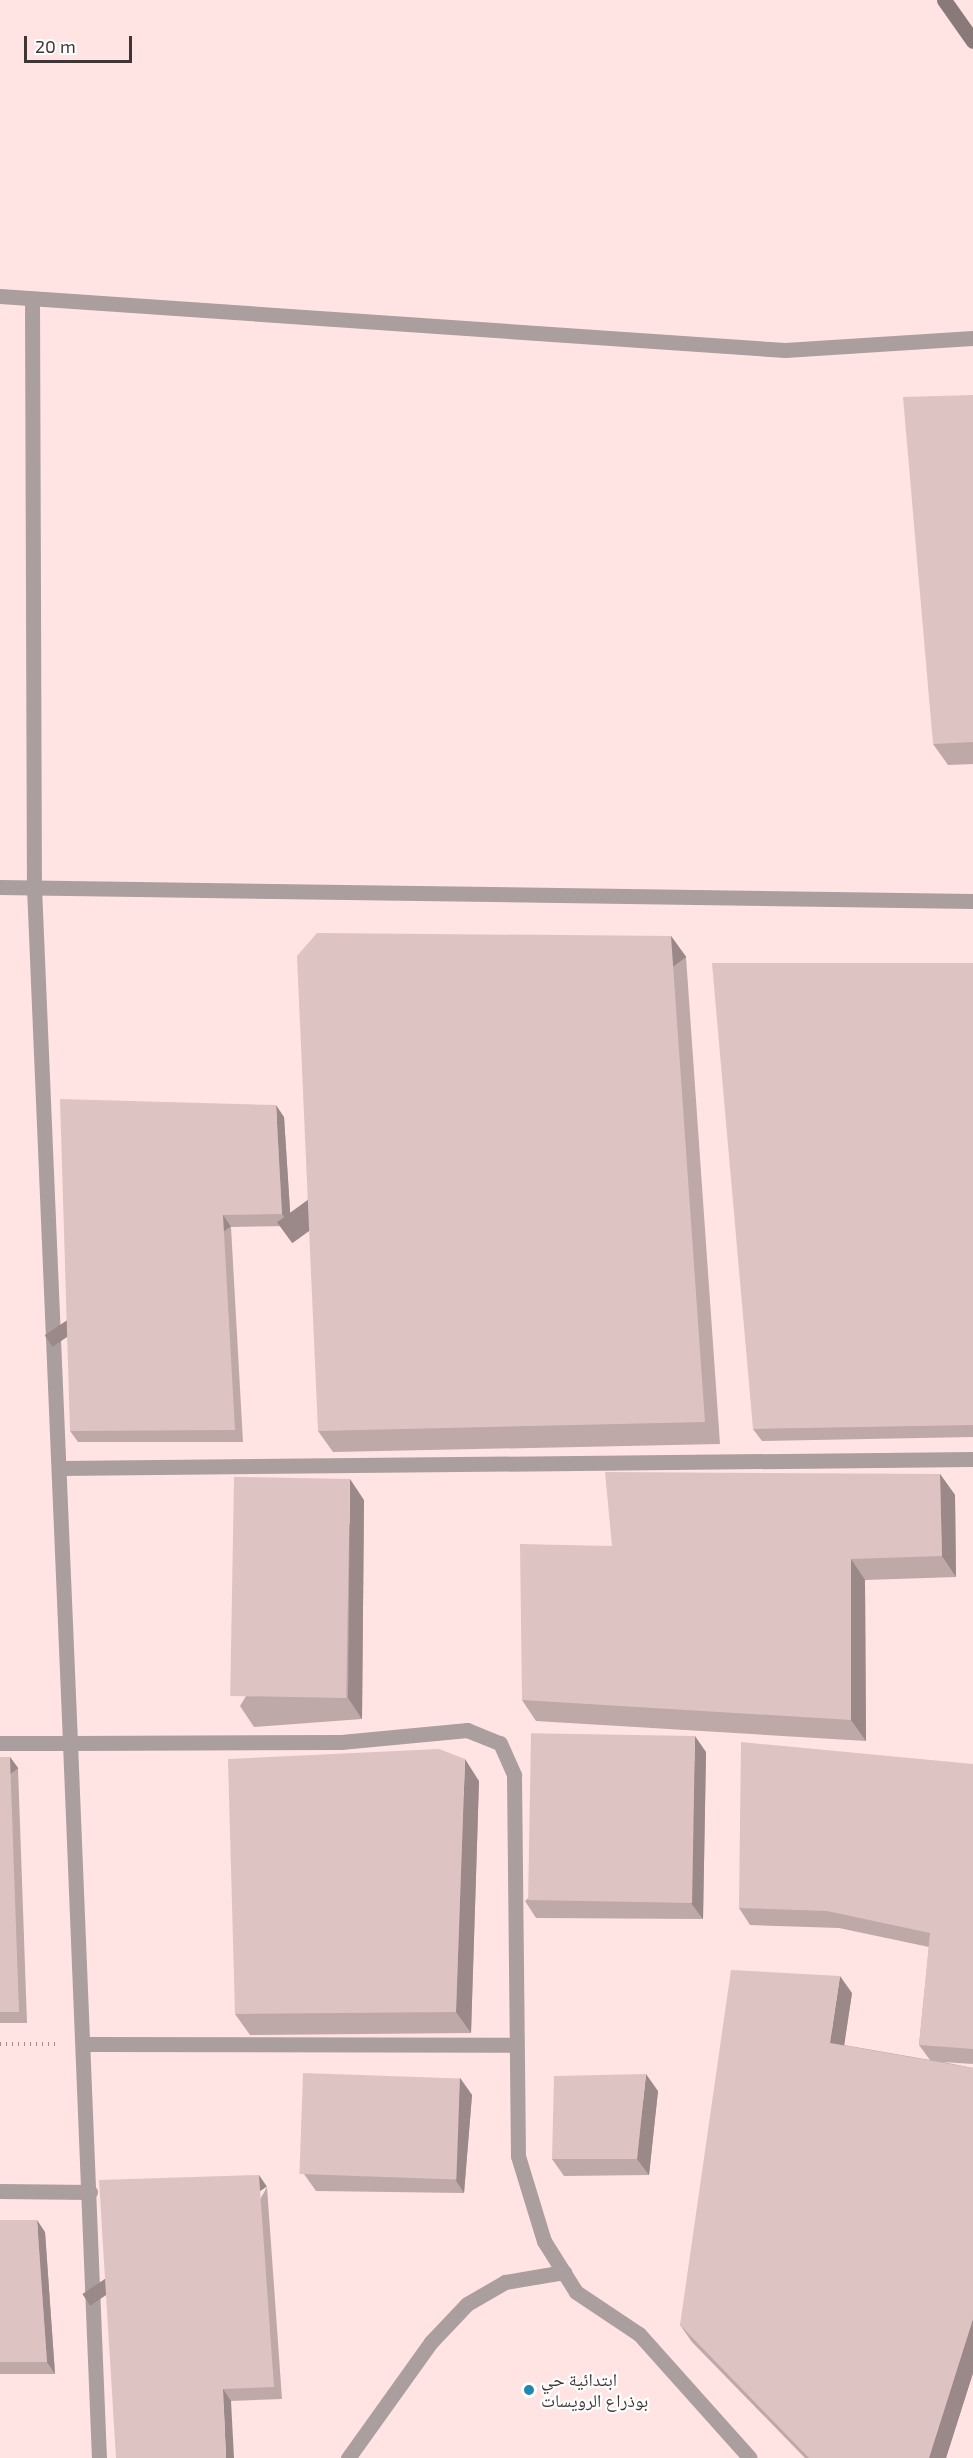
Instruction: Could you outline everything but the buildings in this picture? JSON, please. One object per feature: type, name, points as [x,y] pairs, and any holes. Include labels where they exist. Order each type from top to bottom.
[{"type":"street","points":[[944,0],[973,41]]},
{"type":"street","points":[[0,296],[785,350],[973,338]]},
{"type":"street","points":[[32,299],[34,887],[85,2044],[99,2458]]},
{"type":"street","points":[[0,887],[973,901]]},
{"type":"street","points":[[60,1468],[973,1459]]},
{"type":"street","points":[[0,1743],[341,1742],[467,1730],[500,1743],[514,1775],[518,2156],[544,2241],[576,2292],[639,2334],[750,2458]]},
{"type":"street","points":[[85,2044],[516,2045]]},
{"type":"street","points":[[0,2192],[90,2192]]},
{"type":"street","points":[[348,2458],[431,2342],[467,2304],[505,2282],[564,2272]]},
{"type":"path","points":[[0,2044],[85,2044]]},
{"type":"place","name":"ابتدائية حي بوذراع الرويسات","points":[[529,2390]]}]
